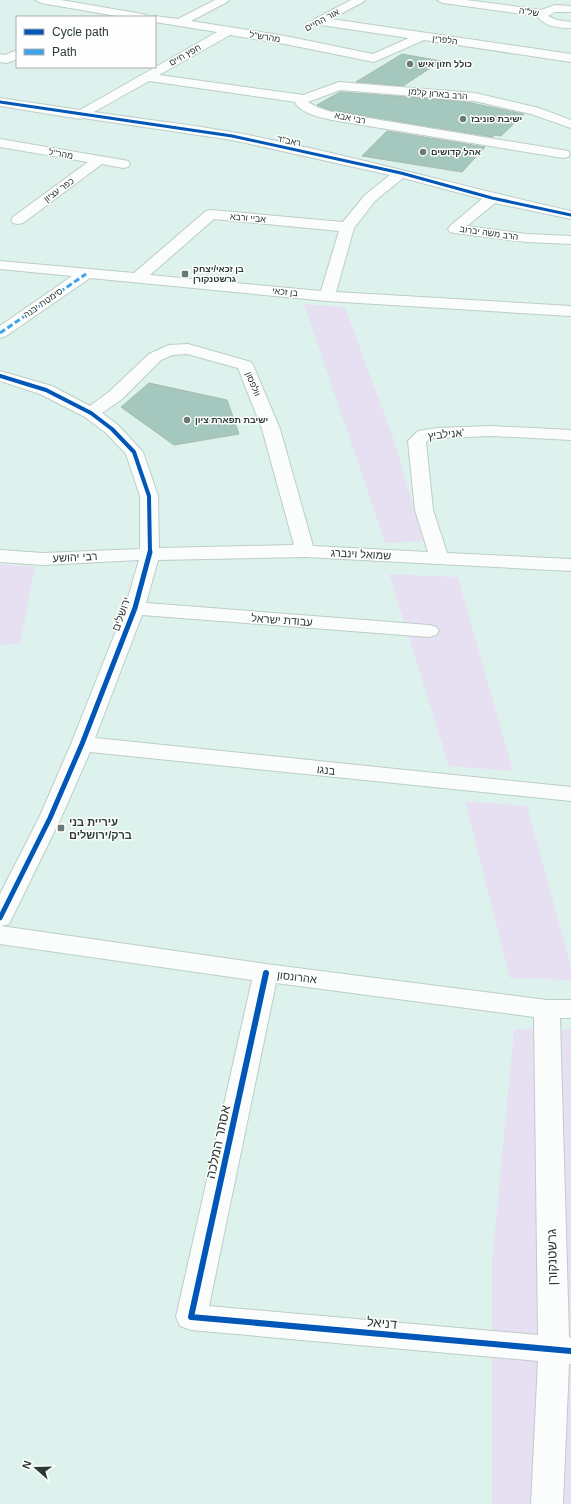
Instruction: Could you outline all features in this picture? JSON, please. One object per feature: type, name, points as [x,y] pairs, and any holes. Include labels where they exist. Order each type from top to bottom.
[{"type":"street","points":[[41,0],[136,16]]},
{"type":"street","points":[[179,23],[222,0]]},
{"type":"street","name":"אור החיים","points":[[285,40],[359,0]]},
{"type":"street","name":"של\"ה","points":[[443,0],[543,14]]},
{"type":"street","points":[[565,24],[547,21],[542,16],[543,14],[552,10],[571,9]]},
{"type":"street","name":"מהרש\"ל","points":[[156,19],[285,40],[374,58],[423,36]]},
{"type":"street","name":"הלפרין","points":[[319,21],[571,58]]},
{"type":"street","points":[[535,53],[547,38],[565,24]]},
{"type":"street","name":"חפץ חיים","points":[[80,114],[228,31]]},
{"type":"street","points":[[147,77],[304,99]]},
{"type":"street","name":"הרב בארון קלמן","points":[[304,99],[339,86],[424,92],[475,97],[535,111],[571,124]]},
{"type":"street","name":"רבי אבא","points":[[304,99],[301,103],[306,107],[332,115],[418,132],[563,154]]},
{"type":"street","name":"ראב\"ד","points":[[0,102],[232,136],[401,173],[492,198],[571,215]]},
{"type":"street","name":"מהר\"ל","points":[[0,143],[123,164]]},
{"type":"street","name":"כפר עציון","points":[[18,220],[100,160]]},
{"type":"street","points":[[327,296],[347,227],[370,198],[401,173]]},
{"type":"street","name":"הרב משה יברוב","points":[[492,198],[455,229],[527,238],[571,240]]},
{"type":"street","name":"אביי ורבא","points":[[136,279],[211,214],[347,227]]},
{"type":"street","name":"בן זכאי","points":[[0,265],[327,296],[571,311]]},
{"type":"street","name":"סימטת יבנה","points":[[0,333],[86,274]]},
{"type":"street","name":"וולפסון","points":[[91,413],[116,394],[155,357],[169,350],[188,350],[245,365],[271,429],[305,551]]},
{"type":"street","name":"ירושלים","points":[[0,376],[46,390],[91,413],[112,429],[134,452],[149,496],[150,554],[135,608],[82,744],[50,818],[0,918]]},
{"type":"street","name":"אנילביץ'","points":[[439,557],[424,510],[417,441],[424,435],[492,431],[571,435]]},
{"type":"street","name":"שמואל וינברג","points":[[150,554],[305,551],[571,565]]},
{"type":"street","name":"רבי יהושע","points":[[0,556],[43,559],[150,554]]},
{"type":"street","name":"עבודת ישראל","points":[[135,608],[429,630]]},
{"type":"street","name":"בנגו","points":[[82,744],[571,794]]},
{"type":"street","name":"אהרונסון","points":[[0,935],[266,973],[559,1009]]},
{"type":"street","name":"אסתר המלכה","points":[[191,1317],[266,973]]},
{"type":"street","name":"גרשטנקורן","points":[[547,1504],[563,1351],[559,1009]]},
{"type":"street","name":"דניאל","points":[[191,1317],[563,1351]]},
{"type":"shaded area","points":[[304,304],[345,307],[395,443],[423,541],[385,543]]},
{"type":"shaded area","points":[[0,564],[35,567],[20,644],[0,645]]},
{"type":"shaded area","points":[[389,574],[458,577],[513,771],[449,766]]},
{"type":"shaded area","points":[[465,801],[527,806],[571,967],[571,980],[510,978]]},
{"type":"shaded area","points":[[514,1029],[571,1030],[571,1504],[492,1504],[492,1262]]},
{"type":"building","points":[[402,54],[441,61],[403,86],[356,82]]},
{"type":"building","name":"ישיבת פוניבז","points":[[340,92],[462,101],[524,114],[501,136],[495,135],[493,137],[329,110],[317,105]]},
{"type":"building","name":"אהל קדושים","points":[[387,131],[485,147],[462,172],[362,156]]},
{"type":"building","name":"ישיבת תפארת ציון","points":[[149,383],[227,400],[239,434],[174,445],[121,407]]},
{"type":"marked path","points":[[0,333],[86,274]]},
{"type":"cycle path","points":[[0,102],[232,136],[401,173],[492,198],[571,215]]},
{"type":"cycle path","points":[[0,376],[46,390],[91,413],[112,429],[134,452],[149,496],[150,554],[135,608],[82,744],[50,818],[0,918]]},
{"type":"cycle path","points":[[266,973],[191,1317],[571,1351]]},
{"type":"place","name":"כולל חזון איש","points":[[410,64]]},
{"type":"place","name":"ישיבת פוניבז","points":[[463,119]]},
{"type":"place","name":"אהל קדושים","points":[[423,152]]},
{"type":"place","name":"בן זכאי/יצחק גרשטנקורן","points":[[185,274]]},
{"type":"place","name":"ישיבת תפארת ציון","points":[[187,420]]},
{"type":"place","name":"עיריית בני ברק/ירושלים","points":[[61,828]]}]
